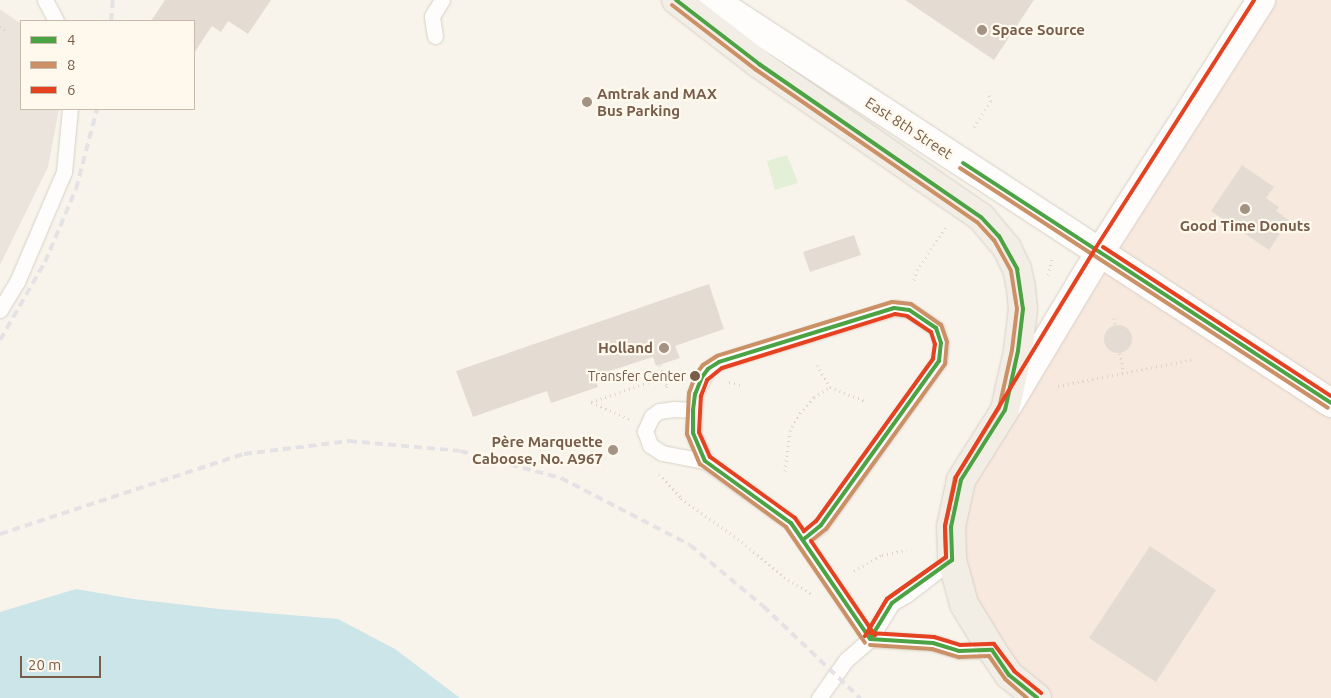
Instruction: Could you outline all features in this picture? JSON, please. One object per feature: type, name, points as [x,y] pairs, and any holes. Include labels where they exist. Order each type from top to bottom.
[{"type":"main road","points":[[676,0],[760,64],[981,216],[1000,236],[1017,270],[1022,309],[1018,350],[1005,410]]},
{"type":"main road","name":"East 8th Street","points":[[713,0],[1331,403]]},
{"type":"main road","points":[[1036,698],[1009,675],[964,604],[952,560],[950,527],[961,480],[1100,252],[1261,0]]},
{"type":"lane","points":[[45,0],[55,20]]},
{"type":"lane","points":[[435,36],[432,16],[442,0]]},
{"type":"lane","points":[[0,310],[16,282],[64,172],[70,110]]},
{"type":"lane","points":[[705,461],[694,433],[693,410],[695,394],[708,369],[719,362],[732,356],[894,308],[909,310],[936,328],[941,343],[939,361],[821,525],[804,539]]},
{"type":"lane","points":[[693,410],[674,409],[659,412],[652,416],[647,424],[646,438],[650,445],[662,453],[705,461],[791,523],[804,539],[870,639]]},
{"type":"lane","points":[[819,698],[846,660],[870,639],[892,603],[906,595],[952,560]]},
{"type":"lane","points":[[870,639],[933,643],[959,650],[992,650]]},
{"type":"path","points":[[0,26],[6,30]]},
{"type":"path","points":[[974,127],[991,101],[988,91]]},
{"type":"path","points":[[914,280],[917,270],[948,225]]},
{"type":"path","points":[[1047,279],[1052,259]]},
{"type":"path","points":[[1114,318],[1115,326]]},
{"type":"path","points":[[1120,353],[1124,373]]},
{"type":"path","points":[[1058,386],[1194,359]]},
{"type":"path","points":[[660,365],[667,386],[660,390]]},
{"type":"path","points":[[817,365],[830,387],[865,401]]},
{"type":"path","points":[[631,426],[632,420],[591,402],[673,374]]},
{"type":"path","points":[[785,471],[790,431],[800,414],[814,397],[830,387]]},
{"type":"path","points":[[658,472],[665,483],[682,498],[742,542],[784,577],[815,596],[819,593]]},
{"type":"path","points":[[854,572],[882,555],[906,550]]},
{"type":"shaded area","points":[[1261,0],[1331,0],[1331,698],[1037,698],[952,560],[980,451]]},
{"type":"shaded area","points":[[0,9],[20,23],[20,110],[59,110],[48,167],[0,265]]},
{"type":"green space","points":[[787,155],[798,183],[775,190],[767,161]]},
{"type":"water","points":[[76,589],[134,599],[219,609],[338,619],[395,649],[460,698],[0,698],[0,612]]},
{"type":"building","points":[[165,0],[271,0],[248,34],[228,21],[221,32],[212,26],[195,52],[195,20],[152,20]]},
{"type":"building","name":"Space Source","points":[[905,0],[1034,0],[994,60]]},
{"type":"building","name":"Good Time Donuts","points":[[1242,165],[1274,187],[1266,198],[1279,207],[1276,211],[1289,220],[1269,250],[1211,211]]},
{"type":"building","points":[[854,235],[861,255],[810,272],[803,252]]},
{"type":"building","points":[[709,284],[724,329],[675,346],[680,358],[656,366],[653,357],[594,376],[598,387],[551,403],[547,391],[473,417],[456,371]]},
{"type":"building","points":[[1118,325],[1128,329],[1132,339],[1128,349],[1118,353],[1108,349],[1104,339],[1108,329]]},
{"type":"building","points":[[1150,546],[1216,590],[1156,682],[1089,638]]},
{"type":"railway","points":[[111,20],[113,0]]},
{"type":"railway","points":[[0,340],[45,262],[76,189],[97,110]]},
{"type":"railway","points":[[0,534],[244,454],[349,441],[460,451],[561,478],[690,545],[763,606],[860,698]]},
{"type":"transit line","name":"4","points":[[676,0],[759,64],[981,217],[999,236],[1017,269],[1023,309],[1018,351],[1005,410],[961,480],[951,527],[952,560],[892,603],[870,639]]},
{"type":"transit line","name":"6","points":[[865,636],[887,599],[946,557],[945,526],[956,477],[1095,249],[1254,0]]},
{"type":"transit line","name":"8","points":[[672,5],[755,69],[977,222],[994,240],[1011,271],[1017,309],[1012,350],[999,408],[955,478],[945,526],[946,557],[887,599],[865,636]]},
{"type":"transit line","name":"4","points":[[963,163],[1331,403]]},
{"type":"transit line","name":"8","points":[[960,168],[1328,408]]},
{"type":"transit line","name":"6","points":[[1103,247],[1331,396]]},
{"type":"transit line","name":"8","points":[[811,541],[826,529],[945,364],[947,342],[941,325],[911,304],[892,302],[717,356],[703,365],[696,374],[689,393],[687,434],[700,464],[786,527],[865,643]]},
{"type":"transit line","name":"4","points":[[804,539],[821,525],[939,361],[941,343],[936,328],[909,310],[894,308],[719,362],[708,369],[702,377],[695,394],[693,410],[693,433],[705,461],[791,523],[870,639]]},
{"type":"transit line","name":"6","points":[[895,314],[907,316],[931,332],[935,344],[933,359],[816,521],[804,531],[795,518],[710,457],[699,432],[701,396],[707,380],[722,368],[895,314]]},
{"type":"transit line","name":"6","points":[[811,541],[875,635]]},
{"type":"transit line","name":"6","points":[[870,633],[934,637],[960,645],[994,644],[1014,671],[1041,693]]},
{"type":"transit line","name":"4","points":[[870,639],[933,643],[959,651],[992,650],[1009,675],[1037,698]]},
{"type":"transit line","name":"8","points":[[870,645],[932,649],[959,657],[989,656],[1005,679],[1027,698]]},
{"type":"place","name":"Space Source","points":[[982,30]]},
{"type":"place","name":"Amtrak and MAX Bus Parking","points":[[587,102]]},
{"type":"place","name":"Good Time Donuts","points":[[1245,209]]},
{"type":"place","name":"Holland","points":[[664,348]]},
{"type":"place","name":"Transfer Center","points":[[695,376]]},
{"type":"place","name":"Père Marquette Caboose, No. A967","points":[[613,450]]}]
